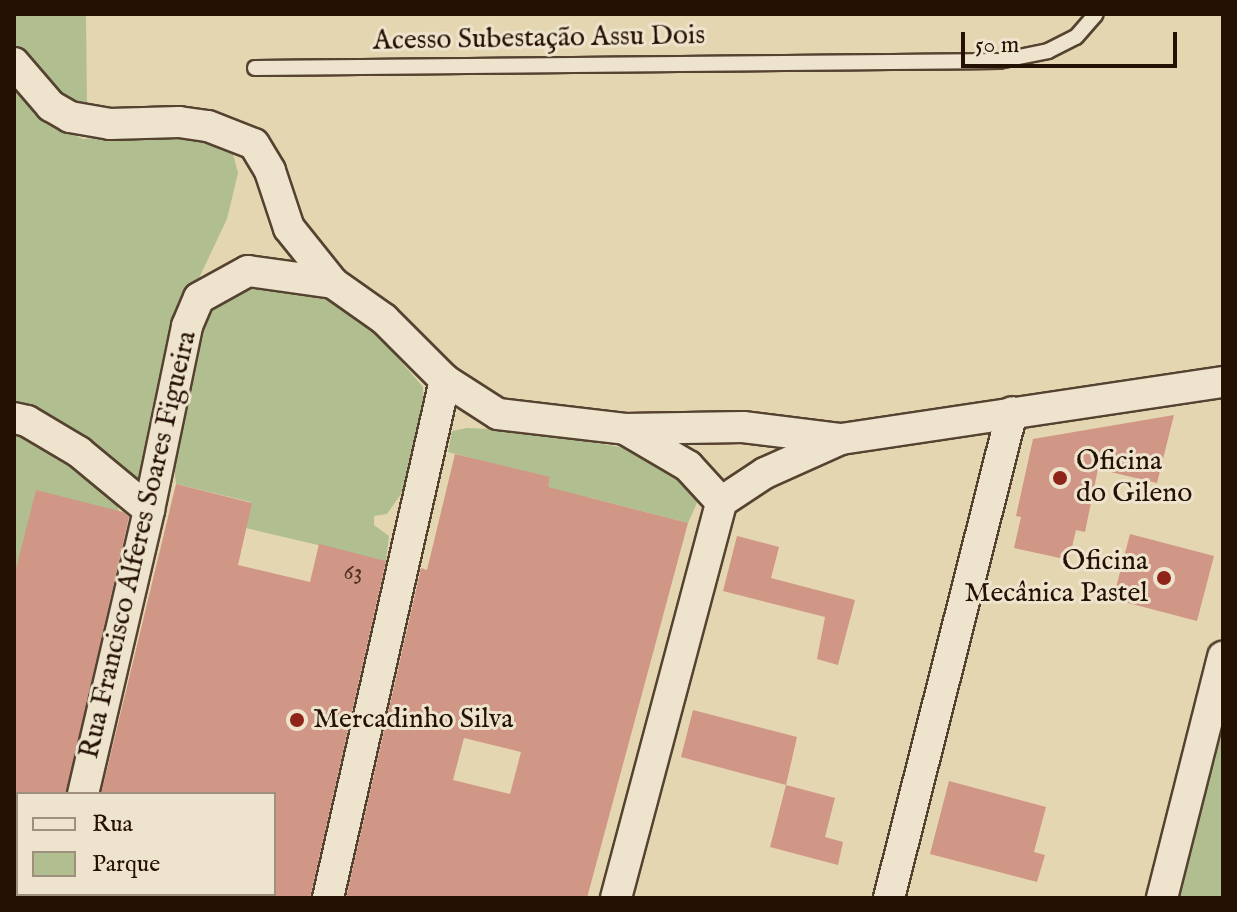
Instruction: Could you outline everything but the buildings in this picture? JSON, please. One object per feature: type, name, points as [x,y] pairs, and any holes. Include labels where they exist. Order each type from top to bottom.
[{"type":"street","points":[[14,63],[51,106],[70,117],[110,124],[179,122],[208,126],[254,144],[270,171],[289,228],[333,283],[384,319],[445,380],[498,414],[625,429],[743,427],[841,439]]},
{"type":"street","name":"Rua Francisco Alferes Soares Figueira","points":[[83,792],[149,510],[187,326],[199,298],[248,271],[333,283]]},
{"type":"street","points":[[328,898],[445,380]]},
{"type":"street","points":[[616,898],[721,502],[765,473],[841,439],[1223,382]]},
{"type":"street","points":[[889,898],[1012,412]]},
{"type":"street","points":[[14,418],[27,421],[79,452],[149,510]]},
{"type":"street","points":[[625,429],[688,466],[721,502]]},
{"type":"street","points":[[1162,898],[1223,657]]},
{"type":"lane","name":"Acesso Subestação Assu Dois","points":[[255,68],[999,61],[1048,51],[1076,37],[1096,14]]},
{"type":"green space","points":[[14,14],[86,14],[87,106],[81,109],[61,98],[14,53]]},
{"type":"green space","points":[[14,74],[63,130],[83,139],[147,133],[218,136],[233,154],[238,173],[227,219],[171,337],[143,490],[14,410]]},
{"type":"green space","points":[[253,283],[325,293],[386,344],[423,387],[425,427],[401,494],[387,514],[374,516],[374,525],[389,536],[386,561],[246,528],[251,502],[176,484],[171,435],[179,378],[213,301]]},
{"type":"green space","points":[[467,428],[519,430],[626,448],[677,477],[693,493],[697,503],[688,523],[587,497],[514,629],[550,478],[448,452],[452,431]]},
{"type":"green space","points":[[14,433],[25,435],[111,491],[119,511],[14,577]]},
{"type":"green space","points":[[1223,719],[1223,898],[1178,898],[1181,887]]},
{"type":"green space","points":[[14,806],[16,896],[46,896],[14,898]]},
{"type":"green space","points":[[274,896],[282,898],[69,898]]},
{"type":"place","name":"Oficina do Gileno","points":[[1060,478]]},
{"type":"place","name":"Oficina Mecânica Pastel","points":[[1164,578]]},
{"type":"place","name":"Mercadinho Silva","points":[[297,720]]}]
